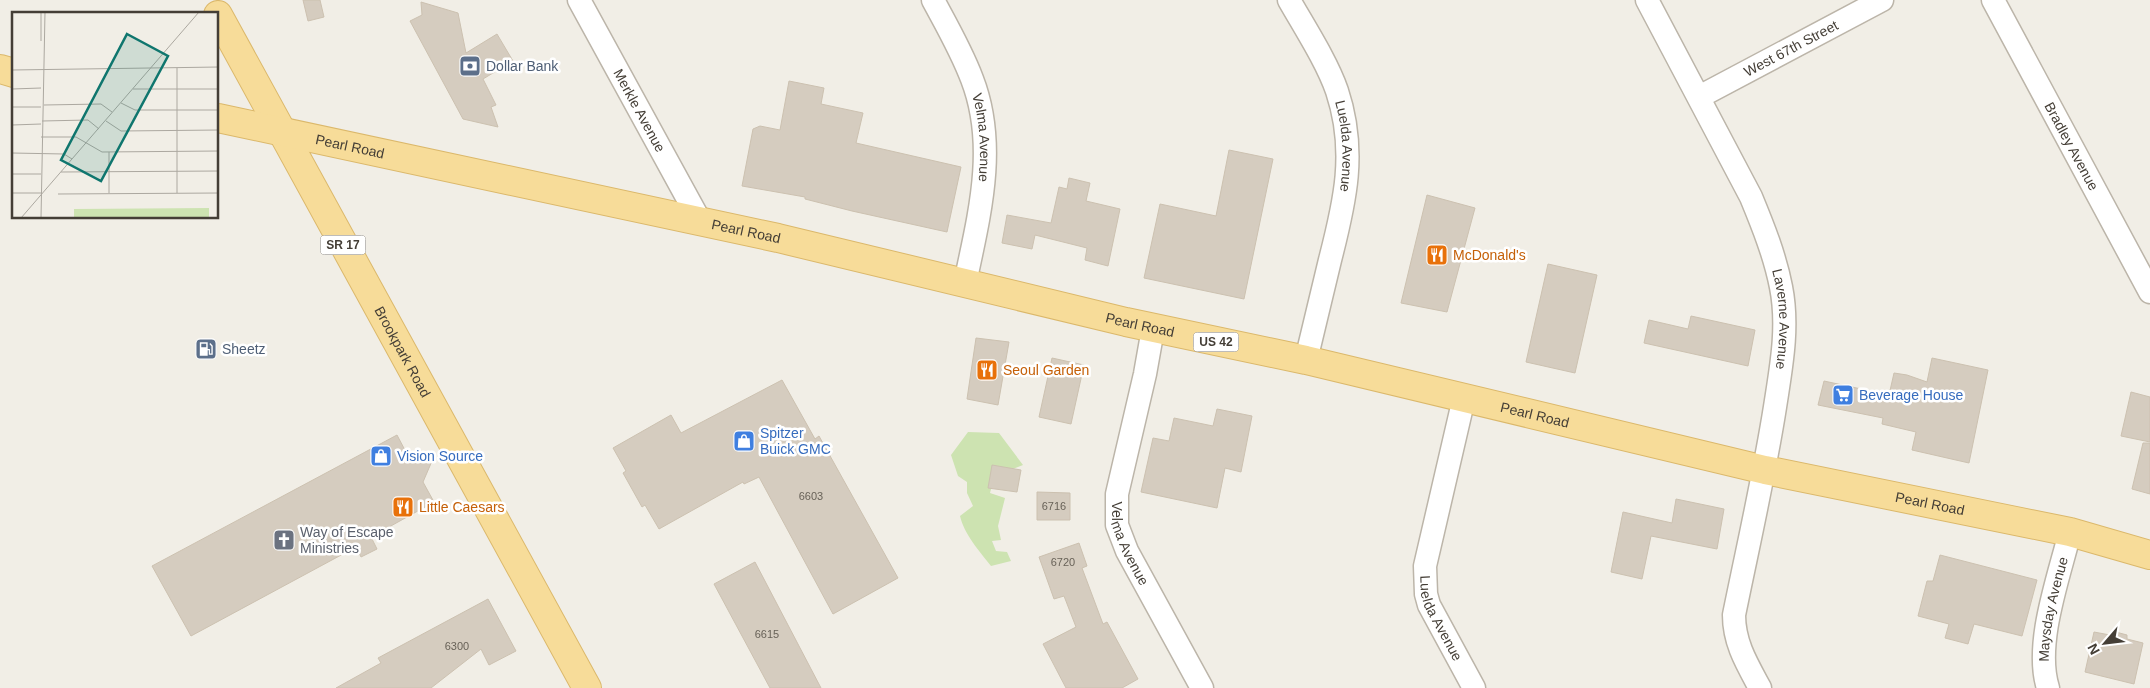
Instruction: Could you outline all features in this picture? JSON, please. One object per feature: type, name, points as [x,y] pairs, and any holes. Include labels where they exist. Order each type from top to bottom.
[{"type":"main road","name":"Brookpark Road","points":[[210,0],[216,12]]},
{"type":"main road","name":"Brookpark Road","points":[[219,18],[587,688]]},
{"type":"main road","name":"Pearl Road","points":[[219,118],[804,244],[1153,328],[1306,360],[1765,470],[2070,532],[2150,555]]},
{"type":"street","name":"Merkle Avenue","points":[[579,0],[700,221]]},
{"type":"street","name":"Velma Avenue","points":[[933,0],[957,44],[973,80],[986,149],[984,184],[965,283]]},
{"type":"street","name":"Luelda Avenue","points":[[1290,0],[1334,82],[1344,116],[1348,149],[1348,171],[1343,207],[1306,360]]},
{"type":"street","name":"Laverne Avenue","points":[[1647,0],[1751,197],[1763,226],[1781,288],[1784,314],[1783,349],[1765,470],[1734,615],[1734,626],[1739,649],[1760,688]]},
{"type":"street","name":"West 67th Street","points":[[1699,97],[1882,0]]},
{"type":"street","name":"Bradley Avenue","points":[[1993,0],[2150,292]]},
{"type":"street","name":"Velma Avenue","points":[[1153,328],[1145,374],[1117,494],[1117,525],[1127,551],[1202,688]]},
{"type":"street","name":"Luelda Avenue","points":[[1464,398],[1425,566],[1425,582],[1429,605],[1474,688]]},
{"type":"street","name":"Maysday Avenue","points":[[2048,688],[2044,667],[2045,636],[2070,532]]},
{"type":"green space","points":[[968,432],[999,433],[1023,465],[1010,470],[993,481],[990,493],[1005,498],[998,526],[1001,540],[992,541],[996,551],[1007,552],[1011,561],[991,566],[973,542],[962,523],[960,516],[973,506],[967,493],[967,482],[958,476],[951,455]]},
{"type":"building","points":[[303,0],[320,0],[324,17],[308,21]]},
{"type":"building","name":"Dollar Bank","points":[[421,2],[458,13],[466,53],[497,34],[513,61],[483,79],[496,105],[491,107],[498,127],[463,119],[410,21],[422,15]]},
{"type":"building","points":[[789,81],[824,88],[821,104],[863,113],[856,143],[961,167],[947,232],[852,211],[805,199],[805,197],[742,186],[753,129],[760,126],[780,130]]},
{"type":"building","points":[[1229,150],[1273,159],[1244,299],[1144,278],[1160,204],[1216,216]]},
{"type":"building","points":[[1069,178],[1090,183],[1086,201],[1120,209],[1108,266],[1085,260],[1087,248],[1035,235],[1032,249],[1002,243],[1007,215],[1051,223],[1059,187],[1067,189]]},
{"type":"building","name":"McDonald's","points":[[1427,195],[1475,208],[1447,312],[1401,303]]},
{"type":"building","points":[[1548,264],[1597,275],[1575,373],[1526,362]]},
{"type":"building","points":[[1691,316],[1755,330],[1748,366],[1644,343],[1649,320],[1688,329]]},
{"type":"building","name":"Seoul Garden","points":[[976,338],[1009,342],[998,405],[967,399]]},
{"type":"building","points":[[1052,358],[1084,365],[1071,424],[1039,417]]},
{"type":"building","points":[[1932,358],[1988,370],[1969,463],[1912,450],[1916,432],[1882,424],[1883,418],[1818,405],[1824,381],[1889,395],[1894,373],[1927,382]]},
{"type":"building","points":[[782,380],[815,439],[819,436],[898,578],[833,614],[759,477],[744,484],[743,482],[659,529],[645,505],[642,507],[623,473],[626,471],[613,448],[671,415],[681,433]]},
{"type":"building","points":[[2131,392],[2150,397],[2150,442],[2121,436]]},
{"type":"building","points":[[1217,409],[1252,416],[1241,472],[1225,468],[1217,508],[1141,492],[1153,438],[1169,441],[1174,418],[1213,426]]},
{"type":"building","points":[[397,435],[407,454],[432,461],[423,482],[434,502],[371,537],[377,549],[361,557],[356,547],[191,636],[152,566]]},
{"type":"building","points":[[2143,443],[2150,443],[2150,494],[2132,489]]},
{"type":"building","points":[[992,465],[1021,470],[1017,492],[988,488]]},
{"type":"building","points":[[1037,492],[1070,493],[1070,520],[1037,520]]},
{"type":"building","points":[[1676,499],[1724,509],[1717,549],[1651,536],[1642,579],[1611,572],[1623,512],[1672,523]]},
{"type":"building","points":[[1079,543],[1087,566],[1082,568],[1103,624],[1107,622],[1138,679],[1122,688],[1066,688],[1043,644],[1076,627],[1064,596],[1054,599],[1039,557]]},
{"type":"building","points":[[1940,555],[2037,580],[2022,636],[1974,624],[1968,644],[1945,638],[1949,624],[1918,616],[1927,581],[1933,581]]},
{"type":"building","points":[[755,562],[821,688],[770,688],[714,584]]},
{"type":"building","points":[[488,599],[516,651],[489,665],[481,649],[431,688],[336,688],[381,663],[378,658]]},
{"type":"building","points":[[2112,631],[2127,635],[2127,639],[2143,643],[2134,684],[2085,672],[2094,632],[2110,635]]},
{"type":"place","name":"Dollar Bank","points":[[470,66]]},
{"type":"place","name":"McDonald's","points":[[1437,255]]},
{"type":"place","name":"Sheetz","points":[[206,349]]},
{"type":"place","name":"Seoul Garden","points":[[987,370]]},
{"type":"place","name":"Beverage House","points":[[1843,395]]},
{"type":"place","name":"Spitzer Buick GMC","points":[[744,441]]},
{"type":"place","name":"Vision Source","points":[[381,456]]},
{"type":"place","name":"Little Caesars","points":[[403,507]]},
{"type":"place","name":"Way of Escape Ministries","points":[[284,540]]}]
